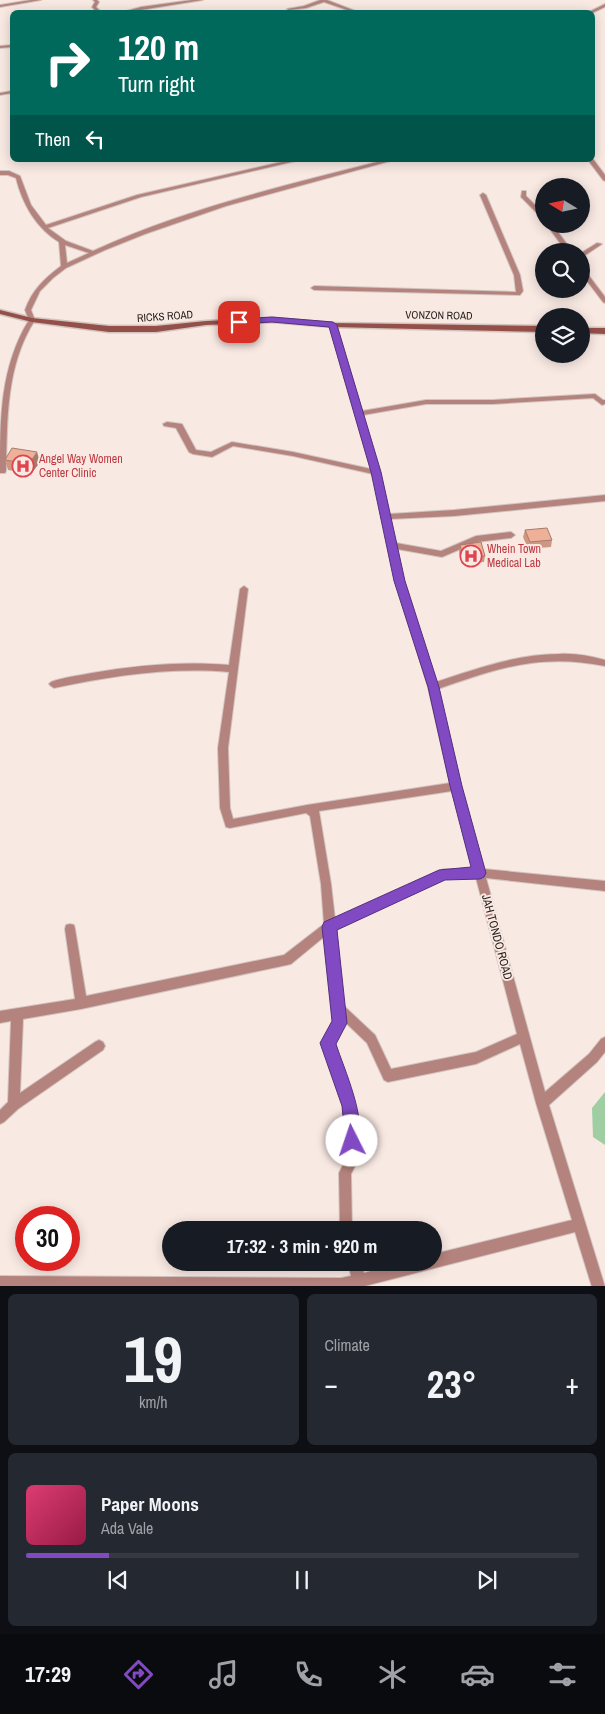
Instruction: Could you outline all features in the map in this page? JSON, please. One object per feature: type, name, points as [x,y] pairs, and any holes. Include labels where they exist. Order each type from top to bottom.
[{"type":"street","points":[[0,6],[39,0]]},
{"type":"street","points":[[95,0],[97,2],[94,7],[97,10]]},
{"type":"street","points":[[133,10],[202,0]]},
{"type":"street","points":[[289,8],[306,7],[323,0],[350,10]]},
{"type":"street","points":[[45,226],[139,196],[288,162]]},
{"type":"street","points":[[2,471],[2,428],[14,361],[21,336],[32,320],[28,310],[36,288],[64,267],[164,224],[223,203],[382,162]]},
{"type":"street","points":[[592,162],[605,179]]},
{"type":"street","points":[[0,173],[9,173],[18,177],[20,192],[26,203],[45,226],[62,242],[93,253]]},
{"type":"street","points":[[524,192],[523,196],[535,210]]},
{"type":"street","points":[[314,288],[518,294],[520,290],[517,275],[483,195]]},
{"type":"street","points":[[62,242],[64,267]]},
{"type":"street","points":[[590,250],[599,244]]},
{"type":"street","points":[[590,281],[605,301]]},
{"type":"street","name":"RICKS ROAD","points":[[0,312],[32,320],[109,329],[156,330],[206,324],[272,320],[333,325]]},
{"type":"street","name":"VONZON ROAD","points":[[333,325],[535,329]]},
{"type":"street","name":"JAH TONDO ROAD","points":[[333,325],[376,472],[400,581],[434,687],[456,786],[542,1103],[599,1286]]},
{"type":"street","points":[[590,330],[605,330]]},
{"type":"street","points":[[359,414],[426,402],[493,402],[578,396],[595,396],[604,405]]},
{"type":"street","points":[[167,424],[179,426],[193,452],[212,455],[232,444],[293,454],[376,472]]},
{"type":"street","points":[[387,517],[454,513],[605,498]]},
{"type":"street","points":[[393,545],[442,554],[476,539],[511,535]]},
{"type":"street","points":[[244,589],[224,748],[225,808],[230,824],[456,786]]},
{"type":"street","points":[[434,687],[481,670],[548,655],[605,663]]},
{"type":"street","points":[[54,684],[120,670],[204,666],[234,669]]},
{"type":"street","points":[[307,810],[315,814],[326,884],[338,1008],[339,1023],[328,1043],[349,1106],[353,1158],[345,1173],[346,1221]]},
{"type":"street","points":[[0,1017],[81,1003],[287,960],[329,927],[444,874],[480,873],[605,886]]},
{"type":"street","points":[[70,929],[81,1003]]},
{"type":"street","points":[[338,1008],[371,1039],[388,1076],[476,1058],[524,1037]]},
{"type":"street","points":[[14,1105],[17,1014]]},
{"type":"street","points":[[542,1103],[593,1058],[605,1043]]},
{"type":"street","points":[[0,1118],[14,1105],[100,1046]]},
{"type":"street","points":[[442,1259],[580,1224]]},
{"type":"street","points":[[356,1271],[359,1280]]},
{"type":"street","points":[[0,1283],[341,1285],[394,1271]]},
{"type":"green space","points":[[605,1092],[605,1145],[593,1137],[592,1108]]},
{"type":"building","points":[[12,448],[37,452],[29,464],[5,460]]},
{"type":"building","points":[[547,528],[552,540],[530,542],[525,530]]},
{"type":"building","points":[[481,542],[485,556],[463,557],[460,545]]},
{"type":"place","name":"Angel Way Women Center Clinic","points":[[23,466]]},
{"type":"place","name":"Whein Town Medical Lab","points":[[471,556]]},
{"type":"route","points":[[239,322],[272,320],[333,325],[376,472],[400,581],[434,687],[456,786],[480,873],[444,874],[329,927],[339,1023],[328,1043],[349,1106],[352,1141]]}]
